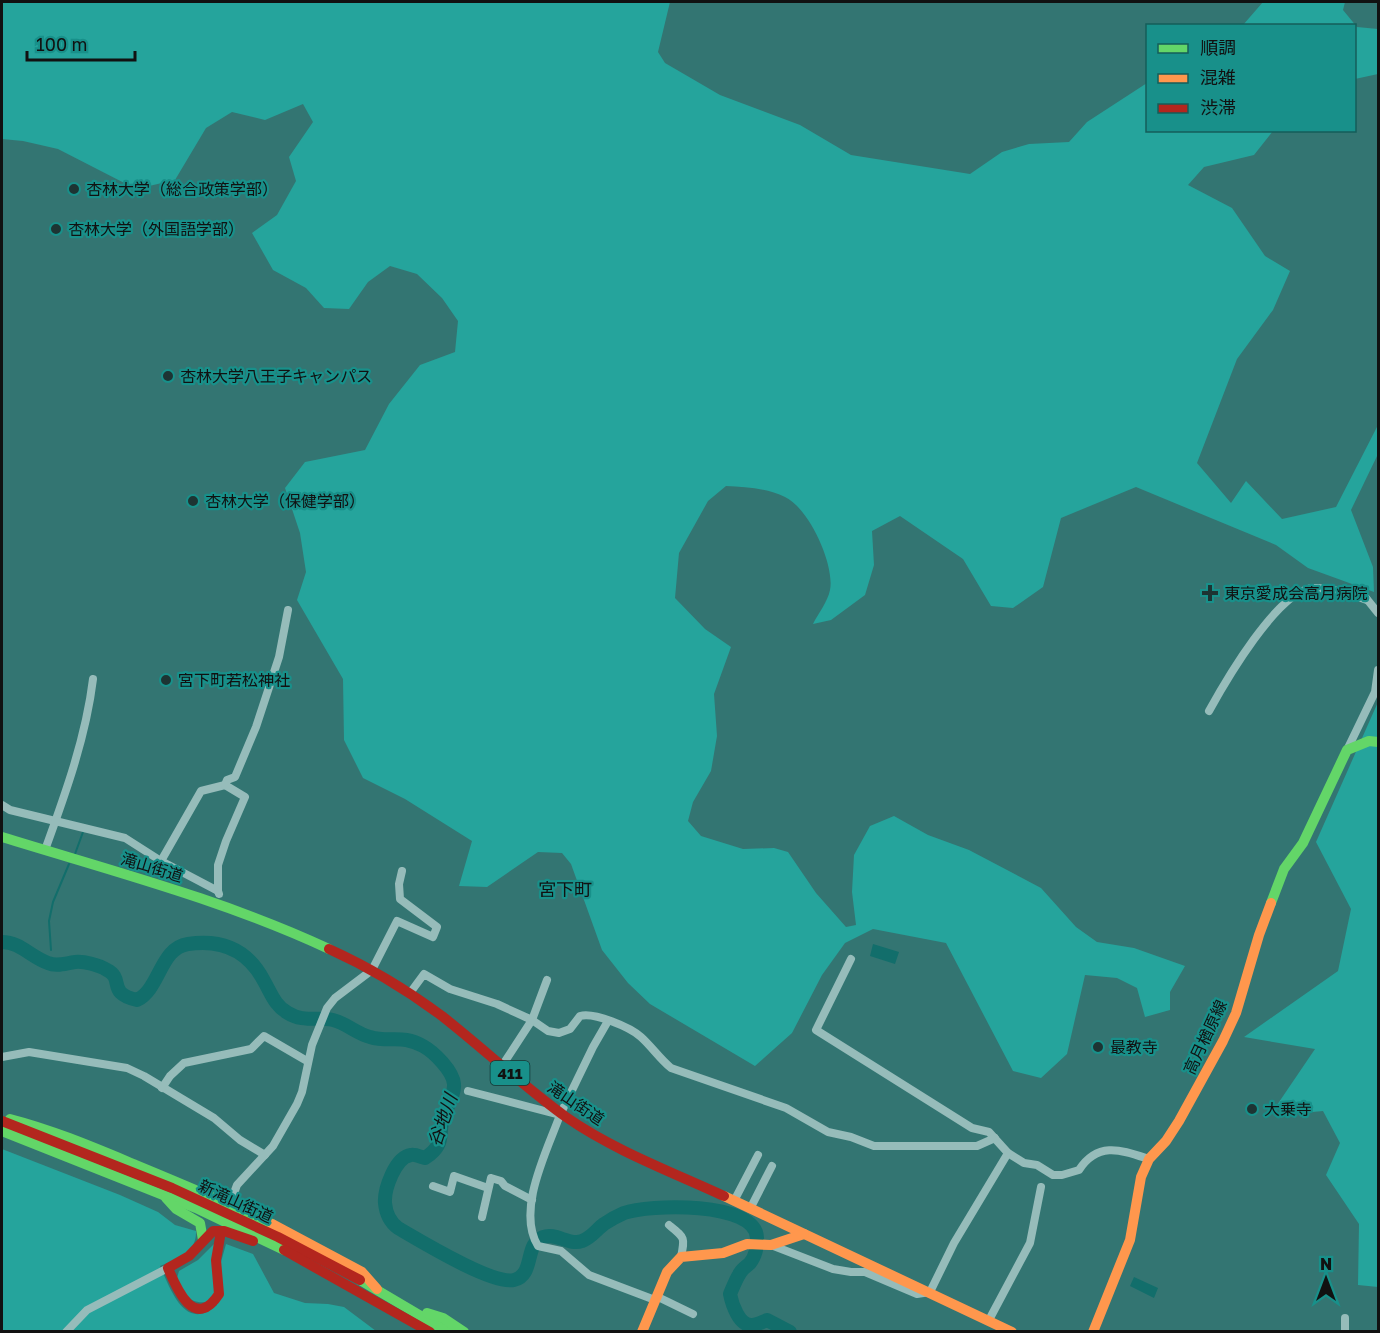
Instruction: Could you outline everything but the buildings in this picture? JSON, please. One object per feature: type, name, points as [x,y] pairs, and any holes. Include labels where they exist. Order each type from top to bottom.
[{"type":"main road","points":[[1347,750],[1370,741],[1378,742]]},
{"type":"main road","name":"高月楢原線","points":[[1093,1332],[1130,1240],[1141,1177],[1149,1159],[1166,1141],[1179,1121],[1223,1041],[1236,1013],[1259,935],[1284,869],[1303,843],[1347,750]]},
{"type":"main road","name":"滝山街道","points":[[2,837],[222,904],[312,939],[372,970],[410,993],[560,1115],[592,1134],[1012,1332]]},
{"type":"main road","points":[[2,1119],[45,1129],[292,1234],[362,1272],[378,1292]]},
{"type":"main road","name":"新滝山街道","points":[[2,1119],[173,1188],[290,1244],[448,1332]]},
{"type":"main road","name":"新滝山街道","points":[[2,1131],[162,1194],[282,1249],[430,1332]]},
{"type":"main road","points":[[162,1194],[176,1209],[200,1223],[202,1240]]},
{"type":"main road","points":[[220,1237],[216,1260],[219,1294],[210,1305],[197,1308],[190,1306],[184,1302],[168,1268],[189,1256],[213,1231],[282,1249]]},
{"type":"main road","points":[[642,1332],[668,1272],[679,1259],[723,1253],[747,1244],[761,1244],[804,1234]]},
{"type":"main road","points":[[401,1304],[443,1318],[464,1332]]},
{"type":"street","points":[[1209,711],[1242,652],[1292,597],[1303,590],[1313,588],[1365,598],[1378,613]]},
{"type":"street","points":[[225,785],[227,780],[235,777],[256,727],[279,657],[288,610]]},
{"type":"street","points":[[1347,750],[1375,692],[1378,670]]},
{"type":"street","points":[[45,850],[85,729],[93,679]]},
{"type":"street","points":[[161,861],[201,791],[225,785],[245,797],[218,865],[218,891],[222,904]]},
{"type":"street","points":[[2,805],[10,810],[125,838],[161,861],[218,891]]},
{"type":"street","points":[[229,1206],[237,1185],[273,1146],[297,1104],[302,1092],[312,1045],[324,1014],[335,998],[372,970],[398,921],[433,937],[438,927],[400,900],[399,884],[402,871]]},
{"type":"street","points":[[851,959],[816,1030],[972,1128],[989,1132],[1008,1153],[1024,1163],[1037,1165],[1053,1175],[1079,1170],[1086,1158],[1099,1152],[1118,1149],[1149,1159]]},
{"type":"street","points":[[410,993],[424,974],[450,988],[497,1004],[532,1020],[548,1031],[559,1032],[570,1029],[580,1016],[594,1015],[641,1036],[657,1056],[671,1068],[786,1108],[828,1132],[851,1137],[874,1146],[977,1146],[995,1138]]},
{"type":"street","points":[[502,1066],[532,1020],[547,980]]},
{"type":"street","points":[[608,1021],[592,1047],[560,1115],[537,1177],[530,1227],[536,1243],[561,1251],[589,1275],[693,1314]]},
{"type":"street","points":[[162,1088],[170,1076],[184,1063],[251,1049],[264,1036],[307,1061]]},
{"type":"street","points":[[2,1057],[29,1052],[127,1068],[214,1118],[232,1134],[265,1155]]},
{"type":"street","points":[[468,1091],[560,1115]]},
{"type":"street","points":[[761,1244],[833,1269],[865,1272],[917,1294],[930,1292],[954,1244],[1008,1153]]},
{"type":"street","points":[[734,1201],[758,1155]]},
{"type":"street","points":[[750,1209],[771,1166]]},
{"type":"street","points":[[433,1186],[450,1192],[454,1176],[488,1188]]},
{"type":"street","points":[[482,1217],[492,1178],[532,1200]]},
{"type":"street","points":[[988,1320],[1030,1243],[1041,1187]]},
{"type":"street","points":[[669,1225],[685,1240],[679,1259]]},
{"type":"street","points":[[66,1332],[87,1310],[168,1268]]},
{"type":"street","points":[[1345,1318],[1345,1332]]},
{"type":"green space","points":[[2,2],[670,2],[658,52],[665,63],[720,95],[800,125],[851,155],[970,174],[1002,152],[1029,144],[1069,142],[1087,122],[1146,84],[1146,132],[1272,132],[1254,155],[1204,167],[1188,185],[1232,208],[1265,256],[1290,271],[1273,310],[1237,359],[1197,463],[1231,503],[1246,481],[1282,519],[1336,507],[1378,425],[1378,454],[1351,510],[1373,567],[1374,592],[1308,568],[1276,545],[1136,487],[1061,518],[1043,587],[1013,608],[991,606],[963,559],[900,516],[872,531],[874,565],[865,595],[831,620],[813,624],[830,590],[824,552],[811,525],[794,503],[778,494],[756,488],[726,486],[708,501],[679,553],[675,598],[705,629],[731,647],[714,694],[717,736],[711,771],[693,802],[688,821],[701,836],[743,849],[774,848],[788,852],[816,893],[846,927],[856,925],[852,892],[854,855],[870,826],[894,816],[928,835],[969,850],[1041,888],[1076,927],[1097,942],[1134,948],[1185,966],[1170,992],[1170,1010],[1145,1017],[1137,988],[1117,978],[1085,975],[1067,1054],[1041,1078],[1013,1071],[946,943],[873,929],[845,943],[822,975],[792,1033],[755,1066],[650,1004],[628,983],[602,950],[571,864],[562,853],[538,852],[487,887],[459,886],[472,841],[405,799],[363,778],[344,740],[343,679],[297,600],[306,572],[300,533],[285,488],[305,462],[365,450],[389,404],[420,365],[455,352],[458,321],[442,298],[417,274],[390,266],[368,282],[349,309],[324,308],[306,288],[273,270],[252,233],[277,215],[296,181],[289,157],[313,122],[303,104],[265,120],[232,112],[206,128],[175,180],[136,189],[58,149],[2,139]]},
{"type":"green space","points":[[1263,2],[1345,2],[1343,10],[1355,24],[1244,24]]},
{"type":"green space","points":[[1356,26],[1378,29],[1378,74],[1356,79]]},
{"type":"green space","points":[[1378,702],[1378,1287],[1358,1285],[1359,1224],[1326,1175],[1340,1143],[1323,1111],[1302,1113],[1277,1105],[1315,1049],[1244,1037],[1338,971],[1351,909],[1316,842]]},
{"type":"green space","points":[[2,1149],[120,1195],[158,1212],[175,1225],[196,1231],[190,1250],[179,1258],[160,1266],[174,1296],[188,1311],[196,1314],[206,1312],[217,1305],[221,1262],[226,1244],[253,1254],[274,1293],[305,1303],[344,1307],[376,1331],[2,1331]]},
{"type":"green space","points":[[214,1244],[215,1293],[207,1302],[191,1300],[177,1278],[179,1271],[198,1260]]},
{"type":"water","points":[[873,944],[899,952],[895,964],[870,956]]},
{"type":"water","points":[[1134,1277],[1158,1288],[1154,1298],[1130,1286]]},
{"type":"waterway","points":[[75,854],[83,832]]},
{"type":"waterway","points":[[51,950],[49,921],[53,902],[69,864]]},
{"type":"waterway","name":"谷地川","points":[[2,942],[14,944],[51,964],[79,962],[100,966],[112,974],[122,994],[137,1000],[145,995],[171,953],[179,947],[188,944],[212,943],[233,949],[250,961],[258,970],[277,1003],[293,1016],[333,1020],[370,1037],[416,1042],[442,1062],[450,1073],[454,1089],[443,1118],[437,1147],[425,1158],[416,1155],[405,1157],[395,1168],[389,1183],[385,1197],[387,1214],[398,1228],[473,1269],[504,1280],[514,1280],[525,1272],[533,1246],[543,1237],[553,1236],[572,1242],[582,1241],[614,1218],[637,1210],[676,1207],[721,1211],[739,1217],[752,1226],[757,1238],[757,1248],[753,1258],[741,1272],[730,1294],[737,1314],[747,1324],[752,1325],[767,1320],[790,1332]]},
{"type":"traffic: fast","points":[[1271,903],[1284,869],[1303,843],[1347,750],[1369,741],[1378,742]]},
{"type":"traffic: fast","points":[[2,837],[208,901],[329,949]]},
{"type":"traffic: fast","points":[[10,1119],[42,1128],[89,1146],[272,1224]]},
{"type":"traffic: fast","points":[[2,1131],[196,1208],[284,1250]]},
{"type":"traffic: fast","points":[[166,1198],[176,1209],[200,1223],[203,1240]]},
{"type":"traffic: fast","points":[[360,1280],[448,1332]]},
{"type":"traffic: fast","points":[[427,1313],[443,1318],[464,1332]]},
{"type":"traffic: slow","points":[[1093,1332],[1130,1240],[1141,1177],[1149,1159],[1166,1141],[1179,1121],[1223,1041],[1236,1013],[1271,903]]},
{"type":"traffic: slow","points":[[724,1196],[1012,1332]]},
{"type":"traffic: slow","points":[[272,1224],[362,1272],[377,1289]]},
{"type":"traffic: slow","points":[[642,1332],[667,1272],[681,1257],[723,1253],[747,1244],[771,1245],[804,1234]]},
{"type":"traffic: jam","points":[[329,949],[373,971],[429,1006],[534,1093],[584,1129],[643,1160],[724,1196]]},
{"type":"traffic: jam","points":[[2,1121],[172,1188],[278,1237],[360,1280]]},
{"type":"traffic: jam","points":[[220,1237],[216,1260],[219,1294],[202,1309],[195,1308],[182,1296],[168,1268],[189,1256],[213,1231],[224,1231],[253,1241]]},
{"type":"traffic: jam","points":[[284,1250],[430,1332]]},
{"type":"place","name":"杏林大学（総合政策学部）","points":[[74,189]]},
{"type":"place","name":"杏林大学（外国語学部）","points":[[56,229]]},
{"type":"place","name":"杏林大学八王子キャンパス","points":[[168,376]]},
{"type":"place","name":"杏林大学（保健学部）","points":[[193,501]]},
{"type":"place","name":"東京愛成会高月病院","points":[[1210,593]]},
{"type":"place","name":"宮下町若松神社","points":[[166,680]]},
{"type":"place","name":"最教寺","points":[[1098,1047]]},
{"type":"place","name":"大乗寺","points":[[1252,1109]]},
{"type":"district","name":"宮下町","points":[[565,889]]}]
